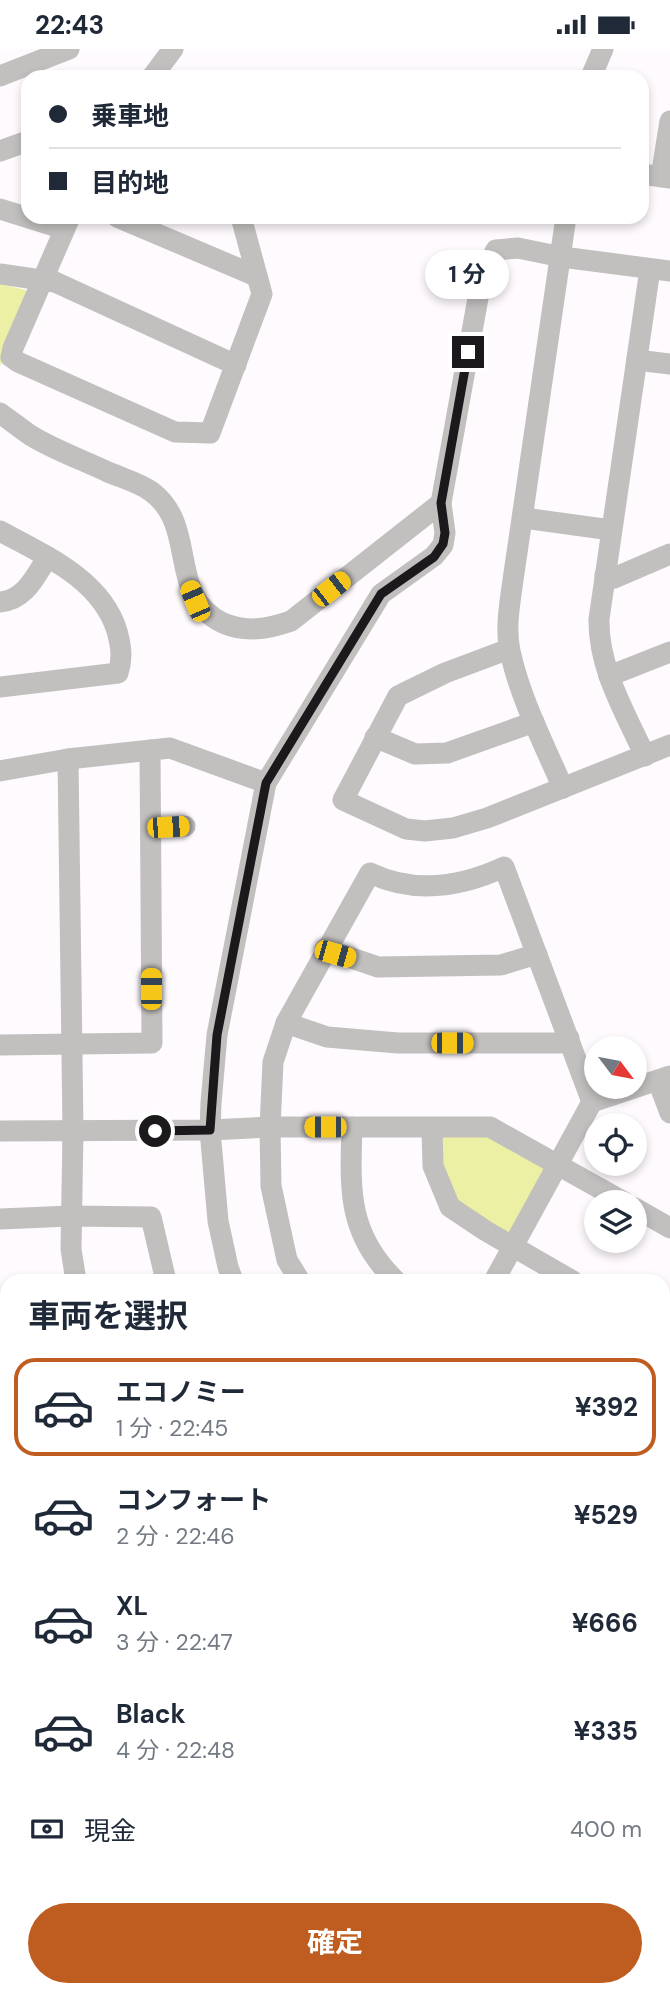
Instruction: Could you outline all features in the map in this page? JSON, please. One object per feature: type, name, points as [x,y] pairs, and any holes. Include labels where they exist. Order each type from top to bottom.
[{"type":"street","points":[[157,70],[173,49]]},
{"type":"street","points":[[594,70],[603,49]]},
{"type":"street","points":[[0,76],[59,51]]},
{"type":"street","points":[[658,176],[670,121]]},
{"type":"street","points":[[0,151],[21,144]]},
{"type":"street","points":[[0,209],[21,213]]},
{"type":"street","points":[[67,224],[11,357],[175,432],[210,433],[262,294],[243,224]]},
{"type":"street","points":[[133,224],[256,276]]},
{"type":"street","points":[[563,788],[534,722],[509,649],[510,604],[565,224]]},
{"type":"street","points":[[230,1274],[219,1221],[210,1130],[217,1035],[266,783],[381,594],[434,557],[443,544],[445,533],[441,503],[482,277],[496,250],[518,248],[562,257],[660,270],[637,360],[611,530],[599,639],[609,676],[645,756]]},
{"type":"street","points":[[0,274],[55,282],[236,365]]},
{"type":"street","points":[[637,360],[670,364]]},
{"type":"street","points":[[0,413],[32,436],[151,492],[169,512],[176,527],[183,549],[186,578],[195,601],[210,617],[229,625],[253,630],[272,628],[291,621],[441,503]]},
{"type":"street","points":[[524,518],[611,530]]},
{"type":"street","points":[[0,531],[81,579],[99,594],[113,619],[120,641],[122,661],[118,673],[0,687]]},
{"type":"street","points":[[606,575],[614,577],[670,554]]},
{"type":"street","points":[[0,602],[18,597],[47,558]]},
{"type":"street","points":[[509,649],[445,673],[398,696],[343,800],[406,829],[425,831],[453,828],[487,818],[670,745]]},
{"type":"street","points":[[609,676],[670,652]]},
{"type":"street","points":[[374,737],[415,754],[447,753],[534,722]]},
{"type":"street","points":[[0,771],[68,759],[170,748],[266,783]]},
{"type":"street","points":[[0,1045],[152,1043],[150,750]]},
{"type":"street","points":[[68,759],[73,1131],[70,1216],[75,1274]]},
{"type":"street","points":[[151,828],[185,826]]},
{"type":"street","points":[[296,1274],[287,1259],[271,1186],[273,1062],[286,1023],[325,949],[370,873],[387,881],[425,887],[449,885],[490,874],[504,867],[592,1102]]},
{"type":"street","points":[[325,949],[378,967],[501,965],[537,954]]},
{"type":"street","points":[[286,1023],[327,1037],[398,1043],[561,1043],[569,1038]]},
{"type":"street","points":[[498,1274],[592,1102],[664,1079],[670,1113]]},
{"type":"street","points":[[352,1127],[351,1187],[357,1223],[389,1274]]},
{"type":"street","points":[[0,1131],[490,1127],[602,1190]]},
{"type":"street","points":[[432,1128],[433,1166],[450,1207],[560,1274]]},
{"type":"street","points":[[647,1216],[670,1228]]},
{"type":"street","points":[[0,1219],[151,1217],[164,1274]]},
{"type":"green space","points":[[0,284],[26,290],[29,296],[0,366]]},
{"type":"green space","points":[[443,1133],[483,1134],[550,1169],[512,1237],[465,1208],[448,1188],[440,1161]]},
{"type":"route","points":[[155,1131],[210,1130],[217,1035],[266,783],[381,594],[434,557],[443,544],[445,533],[441,503],[468,352]]}]
